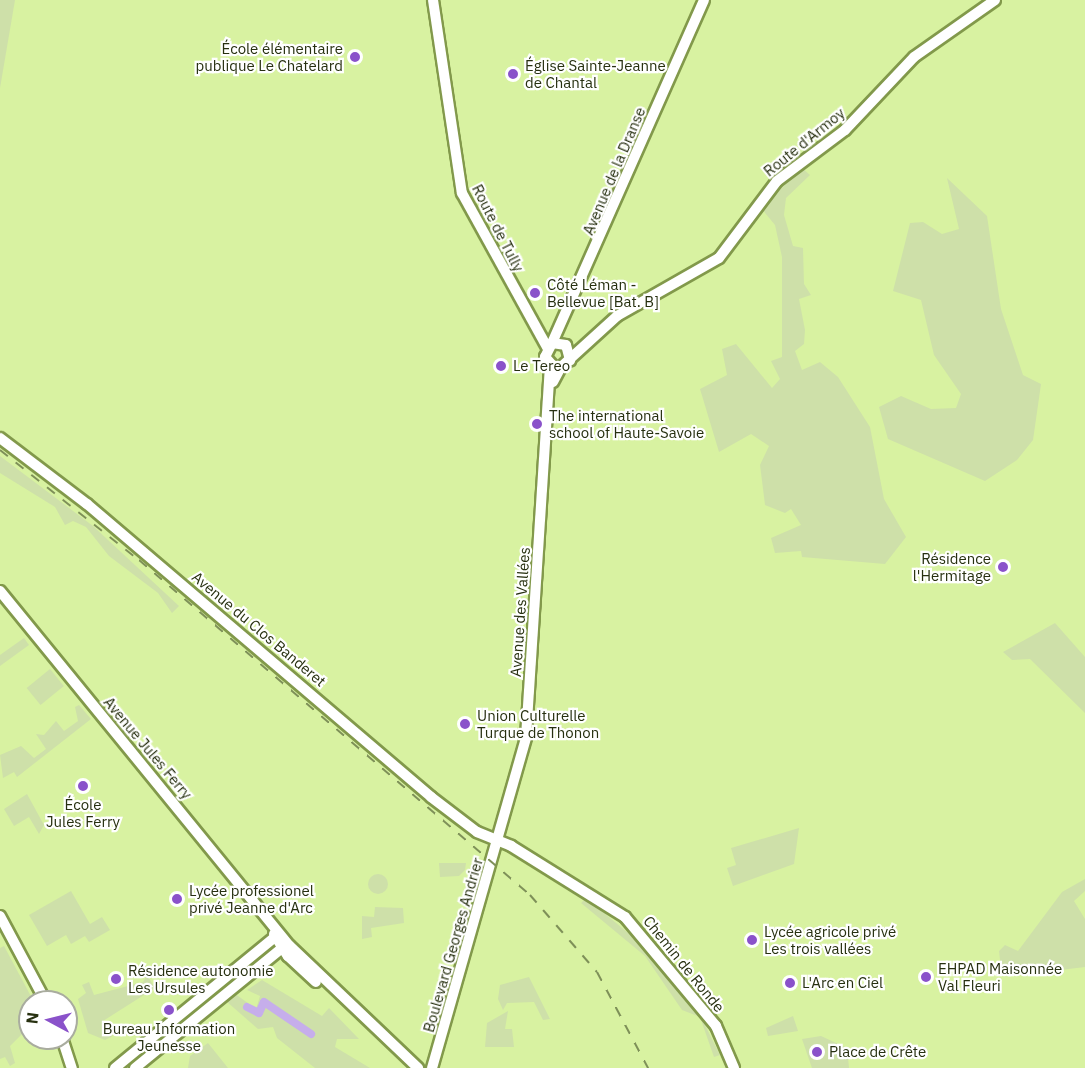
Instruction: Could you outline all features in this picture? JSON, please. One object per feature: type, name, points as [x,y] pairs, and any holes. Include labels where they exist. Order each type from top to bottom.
[{"type":"main road","name":"Route de Tully","points":[[433,0],[446,72],[454,160],[464,200],[550,345]]},
{"type":"main road","name":"Avenue de la Dranse","points":[[550,345],[565,321],[704,0]]},
{"type":"main road","name":"Route d'Armoy","points":[[560,364],[582,351],[621,313],[719,258],[777,182],[845,130],[914,57],[995,0]]},
{"type":"main road","name":"Avenue de la Dranse","points":[[560,364],[567,346],[565,321]]},
{"type":"main road","points":[[560,364],[545,357],[550,345],[567,346],[582,351]]},
{"type":"main road","name":"Avenue des Vallées","points":[[499,841],[526,737],[553,382],[560,364]]},
{"type":"main road","name":"Avenue du Clos Banderet","points":[[0,438],[124,534],[431,797],[477,832],[499,841]]},
{"type":"main road","name":"Avenue Jules Ferry","points":[[0,591],[273,923],[405,1068]]},
{"type":"main road","name":"Boulevard Georges Andrier","points":[[420,1068],[435,1064],[499,841]]},
{"type":"main road","name":"Chemin de Ronde","points":[[499,841],[633,924],[716,1026],[734,1068]]},
{"type":"main road","points":[[0,916],[40,990]]},
{"type":"main road","points":[[115,1068],[274,938],[273,923]]},
{"type":"main road","name":"Avenue Jules Ferry","points":[[274,938],[282,948],[356,1015],[420,1068]]},
{"type":"main road","points":[[135,1068],[282,948]]},
{"type":"main road","points":[[66,1050],[72,1068]]},
{"type":"green space","points":[[0,0],[15,0],[0,88]]},
{"type":"green space","points":[[802,168],[810,175],[786,198],[784,215],[793,246],[803,248],[804,284],[811,295],[799,299],[805,330],[804,344],[795,351],[802,370],[820,362],[838,377],[870,427],[884,499],[906,537],[885,564],[802,557],[801,551],[775,553],[771,538],[801,525],[791,509],[785,513],[765,505],[760,465],[769,446],[751,434],[719,452],[700,389],[727,375],[722,349],[736,344],[772,388],[780,379],[771,361],[782,357],[782,257],[775,225],[761,208]]},
{"type":"green space","points":[[947,178],[987,216],[1001,309],[1023,375],[1041,384],[1033,440],[1017,460],[985,481],[888,439],[879,407],[901,396],[931,409],[956,408],[961,394],[934,355],[921,300],[893,291],[910,223],[923,222],[942,234],[959,229]]},
{"type":"green space","points":[[0,456],[93,526],[179,606],[172,613],[158,593],[109,556],[86,527],[73,521],[65,525],[55,507],[0,473]]},
{"type":"green space","points":[[1055,623],[1085,657],[1085,713],[1030,659],[1012,660],[1003,652]]},
{"type":"green space","points":[[24,638],[29,645],[0,666],[0,655]]},
{"type":"green space","points":[[50,669],[64,686],[41,705],[27,688]]},
{"type":"green space","points":[[79,705],[91,719],[17,777],[14,772],[3,778],[0,755],[21,746],[34,758],[46,749],[36,734],[44,735],[56,721],[64,731],[78,721],[75,707]]},
{"type":"green space","points":[[27,794],[44,825],[39,834],[29,817],[14,826],[4,809]]},
{"type":"green space","points":[[799,828],[794,864],[733,886],[727,868],[736,865],[731,848]]},
{"type":"green space","points":[[439,863],[466,863],[465,870],[459,876],[440,877]]},
{"type":"green space","points":[[378,874],[385,877],[388,884],[385,891],[378,894],[371,891],[368,884],[371,877]]},
{"type":"green space","points":[[1085,879],[1085,891],[1074,901],[1085,919],[1085,967],[1019,975],[1001,969],[999,951],[1005,945],[1018,951],[1062,892]]},
{"type":"green space","points":[[71,891],[90,924],[102,917],[110,930],[89,942],[85,936],[71,944],[66,935],[47,946],[29,915]]},
{"type":"green space","points":[[586,898],[645,947],[701,1017],[720,1055],[714,1057],[700,1017],[682,1010],[645,956],[581,903]]},
{"type":"green space","points":[[375,907],[403,908],[404,923],[371,928],[372,937],[362,939],[362,916],[374,917]]},
{"type":"green space","points":[[4,946],[28,990],[18,990],[18,1038],[10,1046],[15,1063],[10,1066],[5,1057],[0,1059],[0,948]]},
{"type":"green space","points":[[147,975],[155,988],[103,1021],[113,1036],[105,1040],[88,1033],[78,999],[86,993],[82,985],[89,982],[94,995],[143,982]]},
{"type":"green space","points":[[529,977],[550,1019],[543,1020],[534,1002],[507,1003],[503,1010],[498,999],[500,985]]},
{"type":"green space","points":[[262,980],[322,1016],[329,1008],[359,1039],[337,1039],[335,1047],[370,1068],[315,1068],[277,1038],[273,1027],[258,1029],[226,1001],[234,993],[256,1009],[260,996],[247,990]]},
{"type":"green space","points":[[508,1011],[505,1029],[512,1029],[514,1047],[485,1047],[487,1023]]},
{"type":"green space","points":[[793,1016],[798,1031],[768,1036],[766,1028]]},
{"type":"green space","name":"Place de Crête","points":[[821,1036],[847,1048],[849,1068],[812,1068],[802,1039]]},
{"type":"green space","points":[[208,1043],[228,1068],[188,1068],[190,1056]]},
{"type":"waterway","points":[[247,1007],[259,1013],[264,1002],[311,1034]]},
{"type":"railway","points":[[0,450],[139,560],[530,895],[597,972],[648,1068]]},
{"type":"place","name":"École élémentaire publique Le Chatelard","points":[[355,57]]},
{"type":"place","name":"Église Sainte-Jeanne de Chantal","points":[[513,74]]},
{"type":"place","name":"Côté Léman - Bellevue [Bat. B]","points":[[535,293]]},
{"type":"place","name":"Le Tereo","points":[[501,366]]},
{"type":"place","name":"The international school of Haute-Savoie","points":[[537,424]]},
{"type":"place","name":"Résidence l'Hermitage","points":[[1003,567]]},
{"type":"place","name":"Union Culturelle Turque de Thonon","points":[[465,724]]},
{"type":"place","name":"École Jules Ferry","points":[[83,786]]},
{"type":"place","name":"Lycée professionel privé Jeanne d'Arc","points":[[177,899]]},
{"type":"place","name":"Lycée agricole privé Les trois vallées","points":[[752,940]]},
{"type":"place","name":"EHPAD Maisonnée Val Fleuri","points":[[926,977]]},
{"type":"place","name":"Résidence autonomie Les Ursules","points":[[116,979]]},
{"type":"place","name":"L'Arc en Ciel","points":[[790,983]]},
{"type":"place","name":"Bureau Information Jeunesse","points":[[169,1010]]},
{"type":"place","name":"Place de Crête","points":[[817,1052]]}]
